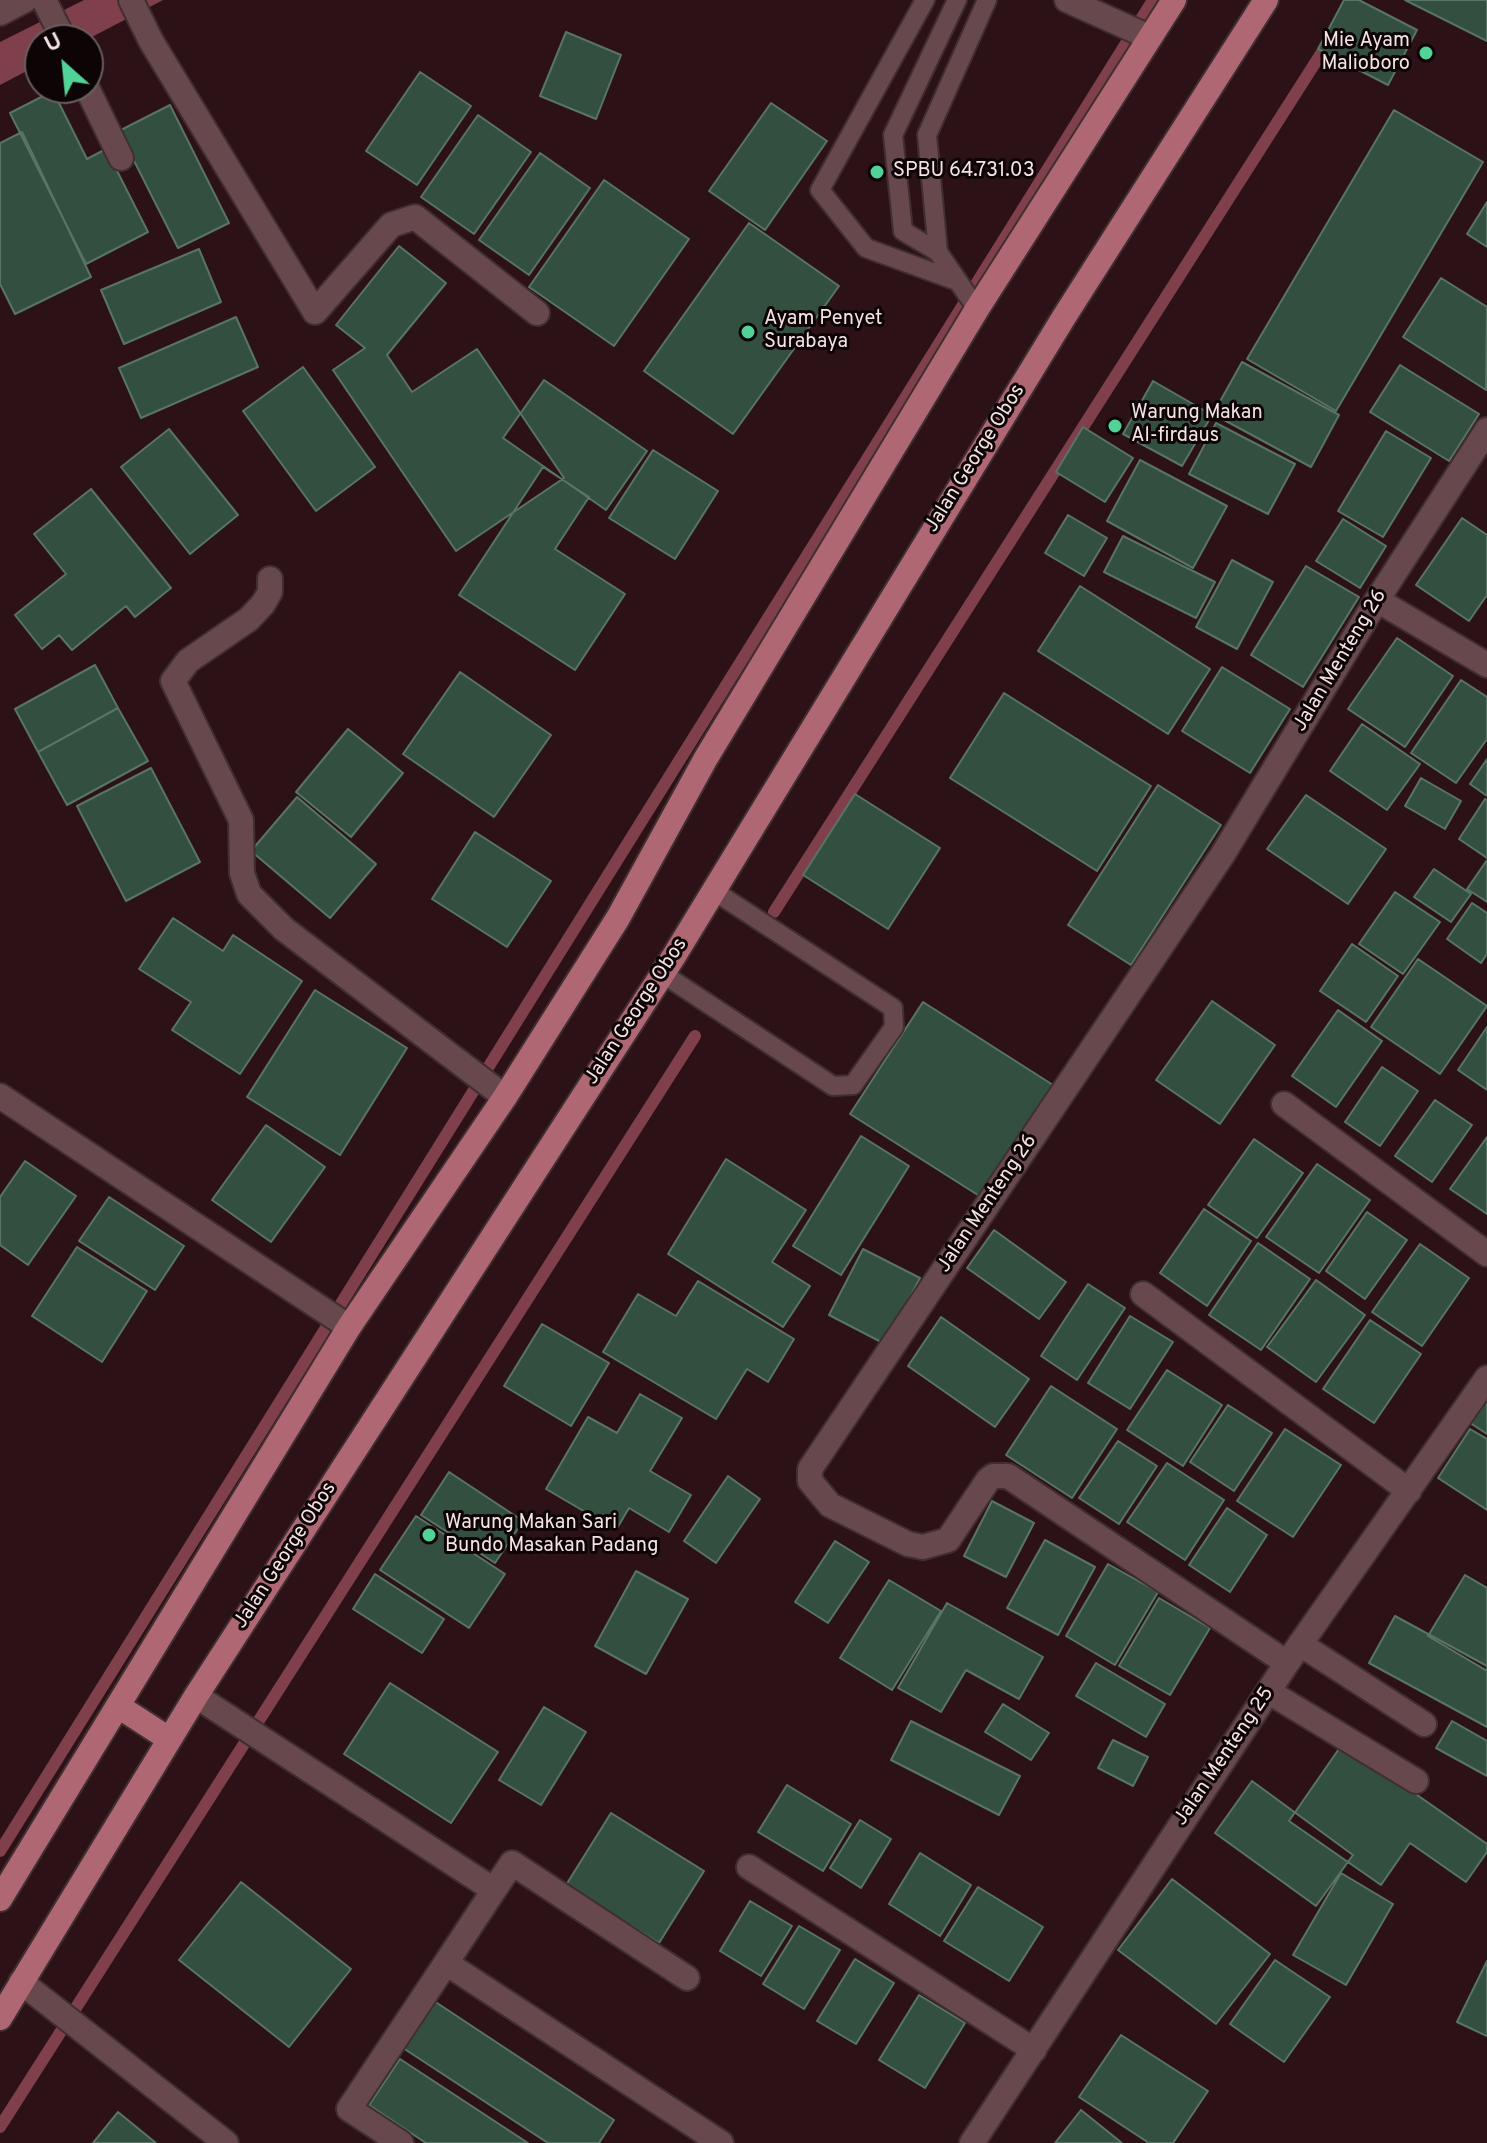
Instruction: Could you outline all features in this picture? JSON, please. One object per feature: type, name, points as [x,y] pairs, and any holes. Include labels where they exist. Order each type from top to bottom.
[{"type":"main road","points":[[0,1899],[349,1327],[505,1097],[618,918],[706,758],[977,309],[1174,0]]},
{"type":"main road","name":"Jalan George Obos","points":[[0,2018],[196,1696],[663,974],[1031,371],[1213,78],[1266,0]]},
{"type":"main road","points":[[118,1706],[169,1739]]},
{"type":"street","points":[[0,13],[25,0]]},
{"type":"street","points":[[44,0],[56,24]]},
{"type":"street","points":[[131,0],[151,41],[315,312],[391,225],[415,217],[537,313]]},
{"type":"street","points":[[1067,0],[1149,37]]},
{"type":"street","points":[[95,104],[121,158]]},
{"type":"street","name":"Jalan Menteng 26","points":[[1293,1654],[1008,1476],[993,1476],[988,1480],[948,1540],[923,1547],[908,1544],[830,1505],[810,1481],[810,1469],[1223,854],[1377,600],[1487,430]]},
{"type":"street","points":[[270,579],[270,592],[256,612],[188,661],[173,681],[241,820],[242,873],[249,894],[284,929],[505,1097]]},
{"type":"street","points":[[1377,600],[1487,665]]},
{"type":"street","points":[[0,1096],[349,1327]]},
{"type":"street","points":[[1284,1104],[1487,1254]]},
{"type":"street","points":[[1143,1294],[1409,1491]]},
{"type":"street","name":"Jalan Menteng 25","points":[[972,2143],[1293,1654],[1487,1378]]},
{"type":"street","points":[[1293,1654],[1424,1724]]},
{"type":"street","points":[[1269,1692],[1416,1781]]},
{"type":"street","points":[[196,1696],[494,1890]]},
{"type":"street","points":[[401,2143],[349,2109],[512,1863],[687,1978]]},
{"type":"street","points":[[749,1867],[1034,2050]]},
{"type":"street","points":[[446,1963],[721,2143]]},
{"type":"street","points":[[21,1982],[226,2143]]},
{"type":"lane","points":[[925,0],[820,190],[866,248],[957,281]]},
{"type":"lane","points":[[957,0],[893,135],[903,231],[938,252],[977,309]]},
{"type":"lane","points":[[938,252],[927,135],[987,0]]},
{"type":"lane","points":[[663,974],[833,1086],[853,1085],[894,1027],[893,1008],[714,891]]},
{"type":"shaded area","points":[[84,0],[163,0],[104,31],[104,24],[36,24]]},
{"type":"shaded area","points":[[24,30],[24,72],[0,85],[0,42]]},
{"type":"building","points":[[1344,0],[1359,0],[1417,30],[1388,85],[1318,49]]},
{"type":"building","points":[[1405,0],[1487,0],[1487,41]]},
{"type":"building","points":[[566,32],[621,55],[596,119],[540,96]]},
{"type":"building","points":[[420,72],[471,106],[417,185],[366,151]]},
{"type":"building","points":[[771,103],[827,141],[765,230],[709,191]]},
{"type":"building","points":[[28,104],[60,104],[87,159],[106,149],[148,232],[86,264],[10,113]]},
{"type":"building","points":[[170,105],[229,223],[178,248],[119,131]]},
{"type":"building","points":[[1394,110],[1483,162],[1336,411],[1247,359]]},
{"type":"building","points":[[478,115],[531,152],[474,234],[421,197]]},
{"type":"building","points":[[22,132],[91,277],[15,314],[0,284],[0,143]]},
{"type":"building","points":[[540,153],[590,188],[529,275],[479,240]]},
{"type":"building","points":[[604,180],[689,239],[614,346],[529,287]]},
{"type":"building","points":[[1487,202],[1487,247],[1467,234]]},
{"type":"building","points":[[749,223],[839,286],[733,434],[644,371]]},
{"type":"building","points":[[399,246],[446,283],[387,355],[412,392],[477,349],[564,478],[456,551],[333,370],[365,348],[336,325]]},
{"type":"building","points":[[199,249],[221,302],[124,344],[101,290]]},
{"type":"building","points":[[1441,278],[1487,307],[1486,390],[1403,337]]},
{"type":"building","points":[[236,317],[258,367],[141,418],[119,368]]},
{"type":"building","points":[[1242,362],[1339,415],[1311,467],[1213,414]]},
{"type":"building","points":[[1400,365],[1479,414],[1449,461],[1370,412]]},
{"type":"building","points":[[303,367],[375,467],[316,511],[243,411]]},
{"type":"building","points":[[544,380],[647,451],[606,510],[503,438]]},
{"type":"building","points":[[1153,381],[1212,415],[1182,466],[1123,434]]},
{"type":"building","points":[[1216,423],[1295,464],[1268,514],[1189,474]]},
{"type":"building","points":[[1083,427],[1133,458],[1105,502],[1056,472]]},
{"type":"building","points":[[169,429],[238,515],[190,554],[121,467]]},
{"type":"building","points":[[1386,431],[1431,458],[1383,537],[1338,511]]},
{"type":"building","points":[[653,450],[718,491],[675,559],[609,518]]},
{"type":"building","points":[[1140,460],[1227,506],[1193,568],[1107,521]]},
{"type":"building","points":[[543,467],[589,497],[555,549],[625,594],[575,670],[459,595]]},
{"type":"building","points":[[91,489],[171,588],[135,617],[126,606],[72,650],[59,635],[42,649],[15,615],[66,574],[34,534]]},
{"type":"building","points":[[1068,515],[1107,538],[1084,576],[1045,553]]},
{"type":"building","points":[[1462,518],[1487,535],[1487,595],[1469,621],[1416,585]]},
{"type":"building","points":[[1343,519],[1386,546],[1360,588],[1316,561]]},
{"type":"building","points":[[1123,536],[1215,582],[1196,618],[1104,572]]},
{"type":"building","points":[[1232,560],[1273,582],[1237,649],[1196,627]]},
{"type":"building","points":[[1306,566],[1359,597],[1303,687],[1251,655]]},
{"type":"building","points":[[1080,586],[1210,669],[1168,734],[1038,651]]},
{"type":"building","points":[[1397,638],[1453,676],[1405,747],[1348,709]]},
{"type":"building","points":[[95,665],[118,708],[38,752],[15,709]]},
{"type":"building","points":[[1222,667],[1290,709],[1250,773],[1182,731]]},
{"type":"building","points":[[460,672],[551,735],[494,817],[403,754]]},
{"type":"building","points":[[1461,680],[1487,697],[1487,739],[1456,783],[1411,753]]},
{"type":"building","points":[[1004,693],[1151,786],[1097,871],[950,778]]},
{"type":"building","points":[[118,708],[148,761],[67,805],[38,752]]},
{"type":"building","points":[[1362,724],[1420,764],[1387,810],[1330,771]]},
{"type":"building","points":[[348,729],[403,773],[351,837],[296,792]]},
{"type":"building","points":[[1487,759],[1487,796],[1470,784]]},
{"type":"building","points":[[151,768],[200,862],[126,901],[77,806]]},
{"type":"building","points":[[1421,778],[1461,801],[1445,829],[1405,806]]},
{"type":"building","points":[[1158,785],[1221,825],[1131,965],[1068,925]]},
{"type":"building","points":[[855,794],[940,848],[888,929],[803,875]]},
{"type":"building","points":[[1306,795],[1386,849],[1348,904],[1267,849]]},
{"type":"building","points":[[297,797],[376,864],[330,918],[251,851]]},
{"type":"building","points":[[1487,800],[1487,858],[1459,839]]},
{"type":"building","points":[[475,832],[551,881],[507,947],[432,899]]},
{"type":"building","points":[[1487,860],[1487,902],[1467,889]]},
{"type":"building","points":[[1434,869],[1471,894],[1451,922],[1414,897]]},
{"type":"building","points":[[1395,892],[1440,922],[1403,974],[1359,944]]},
{"type":"building","points":[[1472,903],[1487,913],[1487,954],[1481,963],[1447,939]]},
{"type":"building","points":[[173,918],[223,951],[233,935],[302,981],[240,1074],[172,1030],[191,1002],[139,969]]},
{"type":"building","points":[[1352,944],[1398,976],[1366,1022],[1320,991]]},
{"type":"building","points":[[1418,959],[1487,1006],[1440,1074],[1371,1027]]},
{"type":"building","points":[[315,990],[407,1048],[340,1155],[247,1097]]},
{"type":"building","points":[[1212,1001],[1275,1045],[1220,1124],[1156,1080]]},
{"type":"building","points":[[923,1002],[1053,1085],[981,1197],[850,1114]]},
{"type":"building","points":[[1338,1010],[1382,1041],[1336,1107],[1292,1076]]},
{"type":"building","points":[[1487,1027],[1487,1090],[1458,1070]]},
{"type":"building","points":[[1382,1067],[1418,1091],[1380,1146],[1345,1122]]},
{"type":"building","points":[[1435,1100],[1472,1125],[1432,1182],[1395,1156]]},
{"type":"building","points":[[266,1125],[325,1167],[271,1242],[212,1200]]},
{"type":"building","points":[[861,1136],[909,1166],[841,1275],[793,1246]]},
{"type":"building","points":[[1487,1137],[1487,1214],[1450,1189]]},
{"type":"building","points":[[1254,1139],[1303,1173],[1257,1238],[1208,1205]]},
{"type":"building","points":[[726,1159],[806,1210],[772,1262],[810,1286],[783,1327],[668,1254]]},
{"type":"building","points":[[25,1161],[76,1196],[28,1265],[0,1245],[0,1197]]},
{"type":"building","points":[[1317,1164],[1370,1200],[1319,1273],[1266,1237]]},
{"type":"building","points":[[109,1197],[184,1246],[155,1290],[79,1241]]},
{"type":"building","points":[[1204,1209],[1251,1241],[1207,1306],[1160,1273]]},
{"type":"building","points":[[1367,1212],[1407,1240],[1365,1299],[1326,1271]]},
{"type":"building","points":[[994,1230],[1066,1282],[1039,1319],[967,1268]]},
{"type":"building","points":[[1258,1243],[1310,1279],[1261,1350],[1209,1315]]},
{"type":"building","points":[[1420,1244],[1469,1278],[1422,1346],[1372,1312]]},
{"type":"building","points":[[77,1247],[147,1291],[102,1362],[32,1316]]},
{"type":"building","points":[[863,1249],[920,1278],[885,1344],[829,1315]]},
{"type":"building","points":[[1316,1280],[1365,1315],[1316,1382],[1267,1347]]},
{"type":"building","points":[[698,1281],[794,1339],[768,1382],[747,1369],[716,1419],[603,1352],[638,1294],[676,1316]]},
{"type":"building","points":[[1088,1284],[1125,1308],[1077,1380],[1041,1356]]},
{"type":"building","points":[[1130,1316],[1173,1342],[1130,1409],[1088,1383]]},
{"type":"building","points":[[941,1317],[1029,1379],[995,1427],[908,1366]]},
{"type":"building","points":[[1370,1320],[1421,1354],[1374,1423],[1323,1389]]},
{"type":"building","points":[[542,1324],[609,1363],[571,1426],[504,1386]]},
{"type":"building","points":[[1167,1370],[1222,1405],[1183,1466],[1127,1430]]},
{"type":"building","points":[[1051,1386],[1117,1429],[1072,1498],[1006,1455]]},
{"type":"building","points":[[1487,1391],[1487,1434],[1467,1421]]},
{"type":"building","points":[[640,1394],[682,1418],[650,1471],[691,1495],[669,1532],[629,1508],[616,1530],[546,1489],[588,1417],[617,1433]]},
{"type":"building","points":[[1228,1405],[1272,1433],[1234,1491],[1190,1462]]},
{"type":"building","points":[[1285,1429],[1341,1465],[1293,1537],[1237,1501]]},
{"type":"building","points":[[1470,1429],[1487,1439],[1487,1510],[1438,1478]]},
{"type":"building","points":[[1118,1441],[1157,1466],[1119,1524],[1079,1498]]},
{"type":"building","points":[[1167,1463],[1224,1500],[1185,1560],[1127,1522]]},
{"type":"building","points":[[449,1472],[523,1521],[495,1563],[421,1515]]},
{"type":"building","points":[[728,1476],[760,1499],[716,1563],[684,1541]]},
{"type":"building","points":[[992,1501],[1034,1523],[1006,1577],[964,1556]]},
{"type":"building","points":[[1227,1508],[1267,1535],[1230,1592],[1189,1565]]},
{"type":"building","points":[[416,1516],[505,1574],[469,1628],[380,1570]]},
{"type":"building","points":[[1045,1540],[1095,1567],[1058,1635],[1007,1608]]},
{"type":"building","points":[[835,1541],[869,1562],[828,1623],[795,1602]]},
{"type":"building","points":[[1108,1564],[1158,1592],[1115,1665],[1066,1636]]},
{"type":"building","points":[[636,1571],[688,1599],[646,1674],[595,1646]]},
{"type":"building","points":[[375,1574],[444,1619],[422,1653],[353,1609]]},
{"type":"building","points":[[1465,1575],[1487,1588],[1487,1671],[1428,1636]]},
{"type":"building","points":[[889,1580],[941,1611],[892,1690],[840,1658]]},
{"type":"building","points":[[1159,1598],[1210,1628],[1170,1695],[1119,1666]]},
{"type":"building","points":[[947,1603],[1043,1657],[1019,1699],[966,1670],[941,1712],[898,1688]]},
{"type":"building","points":[[1395,1616],[1487,1666],[1487,1727],[1369,1663]]},
{"type":"building","points":[[1096,1663],[1165,1704],[1146,1737],[1076,1696]]},
{"type":"building","points":[[390,1683],[498,1752],[451,1823],[344,1754]]},
{"type":"building","points":[[1003,1704],[1049,1733],[1031,1760],[985,1732]]},
{"type":"building","points":[[544,1707],[586,1732],[541,1805],[499,1780]]},
{"type":"building","points":[[911,1721],[1020,1776],[999,1815],[891,1760]]},
{"type":"building","points":[[1452,1721],[1487,1741],[1487,1776],[1436,1748]]},
{"type":"building","points":[[1113,1740],[1148,1757],[1133,1786],[1098,1768]]},
{"type":"building","points":[[1343,1743],[1487,1844],[1487,1852],[1466,1882],[1410,1843],[1381,1885],[1289,1821]]},
{"type":"building","points":[[1252,1781],[1353,1855],[1316,1906],[1215,1833]]},
{"type":"building","points":[[787,1785],[851,1824],[823,1871],[758,1832]]},
{"type":"building","points":[[611,1813],[704,1871],[659,1943],[566,1885]]},
{"type":"building","points":[[860,1820],[891,1839],[861,1888],[830,1868]]},
{"type":"building","points":[[920,1853],[971,1885],[940,1936],[889,1904]]},
{"type":"building","points":[[1341,1873],[1393,1904],[1346,1985],[1293,1955]]},
{"type":"building","points":[[1172,1879],[1270,1954],[1216,2024],[1118,1950]]},
{"type":"building","points":[[241,1882],[351,1969],[289,2047],[179,1960]]},
{"type":"building","points":[[978,1887],[1043,1927],[1009,1981],[944,1941]]},
{"type":"building","points":[[750,1901],[792,1926],[761,1976],[720,1951]]},
{"type":"building","points":[[799,1926],[840,1950],[804,2009],[763,1984]]},
{"type":"building","points":[[855,1959],[894,1983],[856,2044],[817,2021]]},
{"type":"building","points":[[1275,1960],[1330,1997],[1284,2062],[1230,2024]]},
{"type":"building","points":[[1487,1961],[1487,2036],[1457,2022]]},
{"type":"building","points":[[919,1995],[965,2023],[925,2088],[879,2060]]},
{"type":"building","points":[[434,2001],[614,2120],[599,2143],[548,2143],[403,2048]]},
{"type":"building","points":[[1121,2035],[1208,2091],[1173,2143],[1149,2143],[1079,2097]]},
{"type":"building","points":[[400,2059],[528,2143],[426,2143],[369,2105]]},
{"type":"building","points":[[1081,2110],[1122,2143],[1055,2143]]},
{"type":"building","points":[[118,2112],[156,2143],[93,2143]]},
{"type":"waterway","points":[[0,1851],[1153,0]]},
{"type":"waterway","points":[[774,912],[1331,38]]},
{"type":"waterway","points":[[0,2127],[695,1036]]},
{"type":"place","name":"Mie Ayam Malioboro","points":[[1426,53]]},
{"type":"place","name":"SPBU 64.731.03","points":[[877,172]]},
{"type":"place","name":"Ayam Penyet Surabaya","points":[[748,332]]},
{"type":"place","name":"Warung Makan Al-firdaus","points":[[1115,426]]},
{"type":"place","name":"Warung Makan Sari Bundo Masakan Padang","points":[[429,1535]]}]
